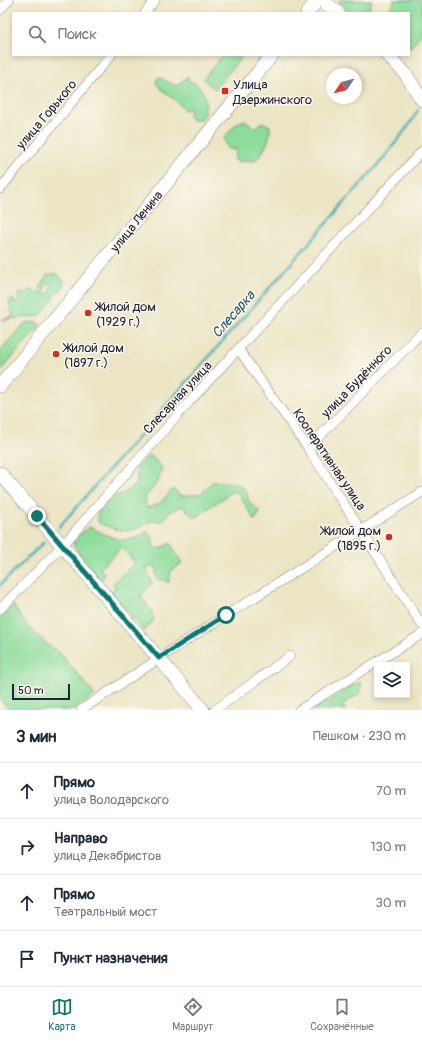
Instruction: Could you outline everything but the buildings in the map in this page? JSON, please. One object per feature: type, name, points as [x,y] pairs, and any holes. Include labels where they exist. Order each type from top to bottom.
[{"type":"main road","points":[[308,12],[318,0]]},
{"type":"main road","points":[[323,0],[337,12]]},
{"type":"main road","name":"улица Ленина","points":[[0,386],[271,56]]},
{"type":"main road","points":[[388,56],[405,73],[422,100]]},
{"type":"main road","points":[[0,473],[203,710]]},
{"type":"street","points":[[0,10],[9,0]]},
{"type":"street","points":[[146,12],[155,0]]},
{"type":"street","name":"улица Горького","points":[[0,189],[110,56]]},
{"type":"street","name":"Слесарная улица","points":[[0,609],[63,545],[184,407],[422,151]]},
{"type":"street","name":"улица Будённого","points":[[308,448],[422,332]]},
{"type":"street","name":"Кооперативная улица","points":[[238,350],[308,448],[422,625]]},
{"type":"street","points":[[81,710],[159,658],[361,529],[422,492]]},
{"type":"street","points":[[300,710],[422,634]]},
{"type":"street","points":[[214,710],[290,656]]},
{"type":"green space","points":[[338,0],[372,0],[368,12],[349,12]]},
{"type":"green space","points":[[393,0],[422,0],[422,33],[410,48],[410,12],[387,12],[394,3]]},
{"type":"green space","points":[[222,56],[242,56],[215,89],[203,79]]},
{"type":"green space","points":[[188,76],[188,81],[195,84],[204,94],[206,106],[205,112],[202,116],[198,119],[192,120],[188,115],[191,108],[184,110],[161,89],[156,81],[159,77],[176,86]]},
{"type":"green space","points":[[245,120],[255,128],[262,122],[270,126],[270,131],[268,141],[264,149],[255,161],[248,160],[238,162],[235,160],[236,148],[231,150],[227,147],[224,138],[237,123]]},
{"type":"green space","points":[[56,273],[64,281],[62,289],[54,294],[54,299],[40,316],[1,320],[13,316],[9,302],[12,298],[15,303],[19,302],[18,293],[24,294],[30,290],[50,294],[51,283],[47,282],[44,291],[40,288],[47,275]]},
{"type":"green space","points":[[37,322],[40,326],[0,371],[0,352],[3,347],[25,323]]},
{"type":"green space","points":[[150,455],[162,467],[158,482],[145,497],[147,508],[159,504],[173,489],[181,496],[201,494],[212,482],[230,482],[244,489],[248,500],[260,512],[255,520],[237,492],[233,491],[195,518],[182,506],[169,512],[162,521],[150,522],[136,529],[127,531],[99,523],[97,518],[98,513],[108,499],[124,493],[137,484],[137,467]]},
{"type":"green space","points":[[90,527],[112,537],[125,540],[132,539],[147,531],[153,538],[153,547],[160,549],[170,543],[182,563],[171,571],[169,582],[157,579],[155,566],[146,568],[152,583],[141,596],[151,611],[154,620],[144,631],[111,592],[115,587],[113,583],[135,563],[122,548],[100,568],[105,574],[102,579],[99,580],[81,557],[73,543],[82,532]]},
{"type":"green space","points":[[13,605],[27,626],[49,646],[59,652],[95,695],[73,710],[10,710],[0,700],[0,617]]},
{"type":"green space","points":[[360,683],[362,684],[359,694],[342,705],[346,710],[311,710],[324,701],[331,703],[332,699],[353,685]]},
{"type":"waterway","name":"Слесарка","points":[[59,527],[383,159],[409,125],[418,110]]},
{"type":"waterway","name":"Слесарка","points":[[0,585],[44,542]]},
{"type":"place","name":"Улица Дзержинского","points":[[225,91]]},
{"type":"place","name":"Жилой дом (1929 г.)","points":[[88,313]]},
{"type":"place","name":"Жилой дом (1897 г.)","points":[[56,354]]},
{"type":"place","name":"Жилой дом (1895 г.)","points":[[389,537]]},
{"type":"route","points":[[37,516],[159,658],[226,615]]}]
